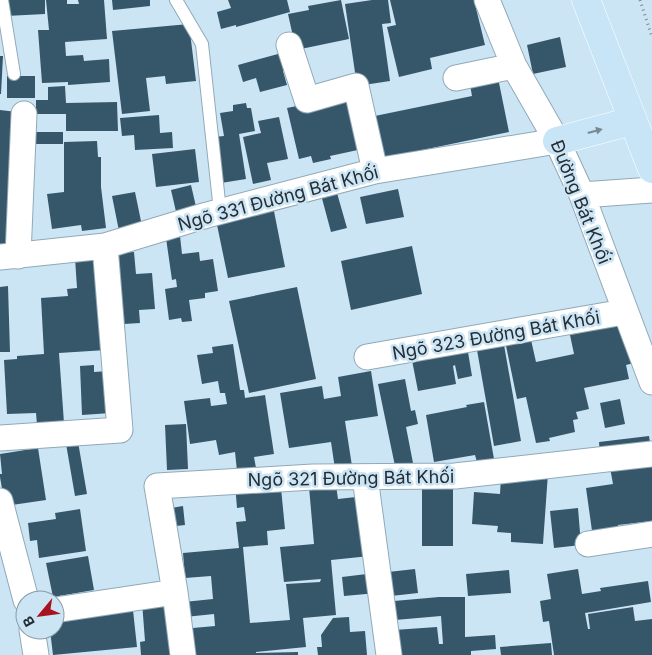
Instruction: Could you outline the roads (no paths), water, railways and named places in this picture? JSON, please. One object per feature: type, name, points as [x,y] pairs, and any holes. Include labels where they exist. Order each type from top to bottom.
[{"type":"main road","points":[[586,0],[652,169]]},
{"type":"main road","points":[[557,141],[632,121]]},
{"type":"street","name":"Đường Bát Khối","points":[[487,0],[514,66],[557,141],[582,194],[624,312],[652,382]]},
{"type":"street","points":[[289,45],[306,100],[356,86],[375,171]]},
{"type":"street","points":[[456,78],[514,66]]},
{"type":"street","points":[[9,257],[24,114]]},
{"type":"street","name":"Ngõ 331 Đường Bát Khối","points":[[9,257],[104,246],[220,212],[375,171],[557,141]]},
{"type":"street","points":[[582,194],[652,190]]},
{"type":"street","points":[[0,438],[120,430],[104,246]]},
{"type":"street","name":"Ngõ 323 Đường Bát Khối","points":[[367,357],[624,312]]},
{"type":"street","name":"Ngõ 321 Đường Bát Khối","points":[[183,655],[175,592],[157,486],[313,477],[455,476],[652,454]]},
{"type":"street","points":[[365,477],[389,655]]},
{"type":"street","points":[[0,501],[23,590]]},
{"type":"street","points":[[588,544],[652,534]]},
{"type":"street","points":[[65,608],[175,592]]},
{"type":"street","points":[[34,640],[36,655]]},
{"type":"lane","points":[[2,0],[14,74]]},
{"type":"lane","points":[[176,0],[202,44],[220,212]]}]
